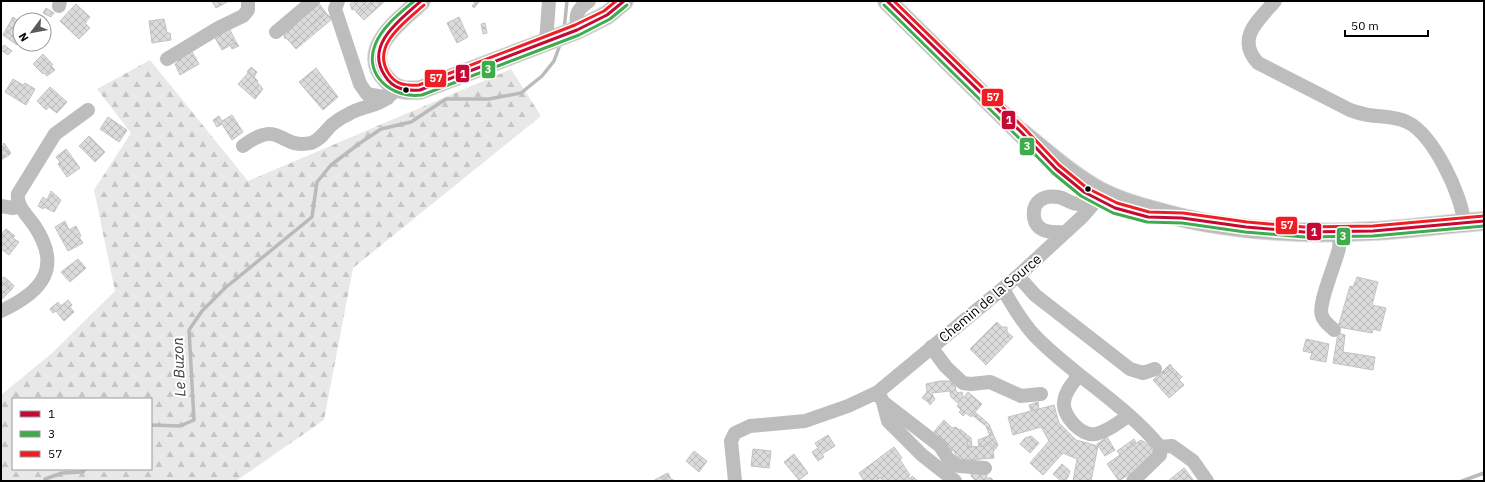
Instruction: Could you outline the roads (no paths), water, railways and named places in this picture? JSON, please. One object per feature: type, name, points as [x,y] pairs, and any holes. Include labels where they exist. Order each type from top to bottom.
[{"type":"main road","points":[[421,1],[388,32],[379,47],[378,62],[380,69],[390,84],[393,93],[420,90],[561,37],[606,15],[624,1]]},
{"type":"main road","points":[[887,1],[1021,132],[1056,169],[1072,183],[1106,198],[1115,208],[1148,217],[1182,218],[1246,227],[1304,232],[1373,232],[1484,221]]},
{"type":"street","points":[[167,59],[220,27],[243,16],[248,10],[248,1]]},
{"type":"street","points":[[276,32],[313,1]]},
{"type":"street","points":[[338,1],[335,9],[360,84],[367,94],[393,93]]},
{"type":"street","points":[[549,1],[561,37]]},
{"type":"street","points":[[561,37],[582,6],[589,1]]},
{"type":"street","points":[[1275,1],[1253,27],[1249,36],[1249,50],[1252,57],[1258,63],[1350,110],[1365,115],[1405,121],[1418,128],[1428,138],[1445,170],[1460,202],[1464,223]]},
{"type":"street","points":[[243,146],[256,136],[269,132],[297,144],[312,142],[323,135],[333,124],[354,110],[375,106],[393,93]]},
{"type":"street","points":[[1,311],[26,297],[34,290],[42,281],[47,270],[49,260],[45,245],[35,226],[20,206],[17,199],[18,194],[56,134],[88,110]]},
{"type":"street","points":[[1066,232],[1053,233],[1044,231],[1038,226],[1034,214],[1037,202],[1042,198],[1059,197],[1078,204],[1106,198]]},
{"type":"street","name":"Chemin de la Source","points":[[734,481],[731,440],[735,433],[750,426],[805,421],[848,406],[881,397],[931,347],[1003,289],[1106,198]]},
{"type":"street","points":[[1,206],[13,208],[20,206]]},
{"type":"street","points":[[1334,330],[1327,325],[1322,316],[1321,305],[1331,279],[1339,246],[1338,232]]},
{"type":"street","points":[[1018,276],[1035,295],[1130,369],[1143,373],[1155,368]]},
{"type":"street","points":[[1003,289],[1035,336],[1063,363],[1149,434],[1160,447],[1160,455],[1133,481]]},
{"type":"street","points":[[931,347],[946,367],[963,383],[971,384],[990,382],[1021,396],[1041,394]]},
{"type":"street","points":[[1079,375],[1068,389],[1064,403],[1069,418],[1080,429],[1094,434],[1113,428],[1128,416]]},
{"type":"street","points":[[881,397],[940,446],[949,460],[959,466],[985,468]]},
{"type":"street","points":[[881,397],[888,421],[922,456],[955,481]]},
{"type":"street","points":[[1160,447],[1172,446],[1193,461],[1207,481]]},
{"type":"waterway","name":"Le Buzon","points":[[564,30],[567,1]]},
{"type":"waterway","name":"Le Buzon","points":[[152,425],[180,426],[194,420],[189,330],[202,311],[225,288],[312,217],[317,182],[331,165],[381,129],[411,122],[446,99],[489,99],[521,93],[542,76],[554,61],[561,42]]},
{"type":"waterway","name":"Le Buzon","points":[[45,481],[45,479],[62,473],[83,472],[84,470]]},
{"type":"waterway","points":[[1462,481],[1484,473]]}]
